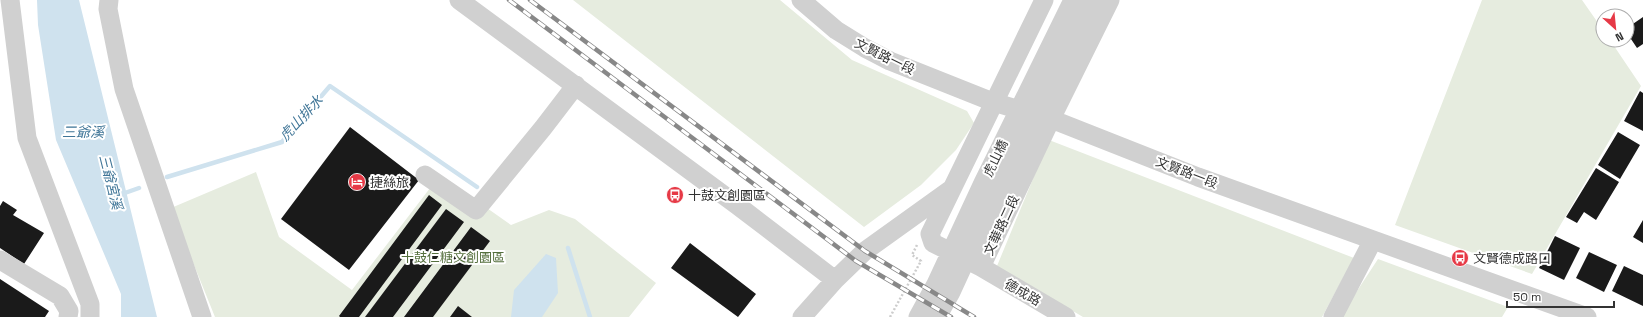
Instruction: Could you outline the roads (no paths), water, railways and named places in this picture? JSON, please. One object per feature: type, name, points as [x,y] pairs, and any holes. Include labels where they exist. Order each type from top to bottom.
[{"type":"street","points":[[10,0],[27,138],[90,304],[90,317]]},
{"type":"street","points":[[109,0],[108,9],[124,89],[202,317]]},
{"type":"street","points":[[459,0],[576,85],[835,280]]},
{"type":"street","name":"文賢路一段","points":[[801,0],[836,30],[890,61],[993,102],[1051,119],[1198,177],[1587,317]]},
{"type":"street","name":"文華路二段","points":[[1044,0],[930,234],[933,243],[981,267],[1051,119],[1110,0]]},
{"type":"street","name":"虎山橋","points":[[918,317],[936,284],[983,183],[1073,0]]},
{"type":"street","name":"虎山橋","points":[[937,317],[952,292],[1002,183],[1092,0]]},
{"type":"street","points":[[425,175],[476,210],[576,85]]},
{"type":"street","name":"文華路二段","points":[[802,317],[835,280],[865,251],[952,189],[1039,145]]},
{"type":"street","points":[[1333,317],[1373,240]]},
{"type":"street","points":[[0,260],[60,296],[69,311],[68,317]]},
{"type":"street","name":"德成路","points":[[981,267],[1066,317]]},
{"type":"water","name":"三爺溪","points":[[37,0],[79,0],[157,317],[121,317],[121,294],[56,140],[38,25]]},
{"type":"water","points":[[546,254],[556,258],[558,293],[542,317],[511,317],[514,290]]},
{"type":"waterway","name":"虎山排水","points":[[167,177],[282,142],[330,86],[477,187]]},
{"type":"waterway","name":"虎山排水","points":[[122,194],[139,188]]},
{"type":"waterway","name":"虎山排水","points":[[568,248],[590,317]]},
{"type":"railway","points":[[509,0],[856,261],[951,317]]},
{"type":"railway","points":[[530,0],[865,251],[974,317]]},
{"type":"place","name":"捷絲旅","points":[[357,182]]},
{"type":"place","name":"十鼓文創園區","points":[[675,195]]},
{"type":"place","name":"文賢德成路口","points":[[1460,258]]},
{"type":"water label","name":"三爺宮溪","points":[[111,182]]},
{"type":"park label","name":"十鼓仁糖文創園區","points":[[453,257]]}]
